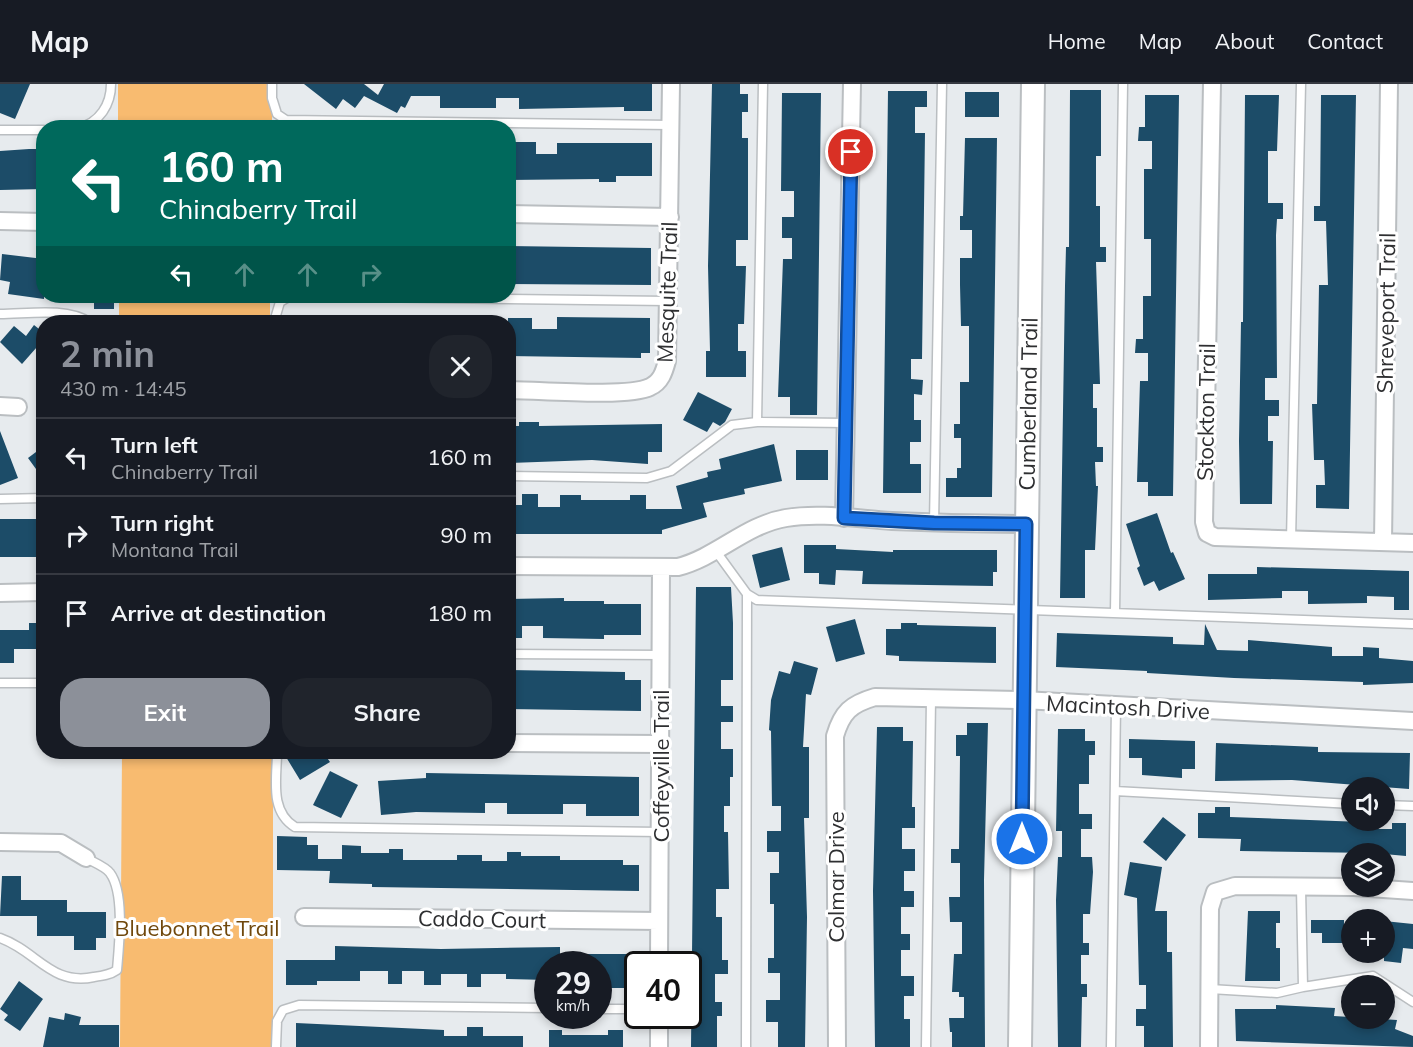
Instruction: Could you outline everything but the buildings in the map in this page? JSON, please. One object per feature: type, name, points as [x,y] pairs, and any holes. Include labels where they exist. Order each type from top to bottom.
[{"type":"street","name":"Mesquite Trail","points":[[516,390],[605,392],[650,388],[660,381],[667,361],[671,84]]},
{"type":"street","points":[[844,518],[852,84]]},
{"type":"street","name":"Cumberland Trail","points":[[1020,1047],[1033,84]]},
{"type":"street","name":"Stockton Trail","points":[[1212,84],[1204,522],[1207,533],[1215,537],[1413,543]]},
{"type":"street","name":"Shreveport Trail","points":[[1383,542],[1389,84]]},
{"type":"street","points":[[516,214],[670,217]]},
{"type":"street","points":[[0,221],[36,222]]},
{"type":"street","points":[[0,406],[18,407]]},
{"type":"street","points":[[516,566],[661,568],[695,562],[766,523],[788,518],[1026,524]]},
{"type":"street","name":"Coffeyville Trail","points":[[659,951],[661,568]]},
{"type":"street","points":[[0,593],[36,592]]},
{"type":"street","name":"Macintosh Drive","points":[[845,710],[875,697],[1023,700],[1116,707],[1413,721]]},
{"type":"street","name":"Colmar Drive","points":[[837,1047],[835,736],[845,710]]},
{"type":"street","points":[[516,743],[661,744]]},
{"type":"street","points":[[0,842],[61,843],[86,858]]},
{"type":"street","points":[[1209,1047],[1210,908],[1215,892],[1235,886],[1413,891]]},
{"type":"street","name":"Caddo Court","points":[[304,917],[659,921]]},
{"type":"street","points":[[659,1029],[659,1047]]},
{"type":"lane","points":[[92,120],[102,113],[111,100],[111,84]]},
{"type":"lane","points":[[272,84],[272,98],[277,114],[286,120]]},
{"type":"lane","points":[[757,422],[763,84]]},
{"type":"lane","points":[[934,523],[942,84]]},
{"type":"lane","points":[[1115,612],[1123,84]]},
{"type":"lane","points":[[1291,540],[1301,84]]},
{"type":"lane","points":[[516,123],[671,125]]},
{"type":"lane","points":[[0,130],[36,130]]},
{"type":"lane","points":[[516,299],[668,301]]},
{"type":"lane","points":[[0,314],[66,315]]},
{"type":"lane","points":[[516,476],[647,478],[670,471],[732,425],[757,422],[846,423]]},
{"type":"lane","points":[[0,499],[36,498]]},
{"type":"lane","points":[[715,550],[747,594],[756,600],[1025,608],[1413,624]]},
{"type":"lane","points":[[746,1047],[747,594]]},
{"type":"lane","points":[[516,654],[662,655]]},
{"type":"lane","points":[[0,683],[36,683]]},
{"type":"lane","points":[[926,1047],[931,699]]},
{"type":"lane","points":[[1111,1047],[1116,707]]},
{"type":"lane","points":[[277,759],[277,808],[283,817],[295,827],[661,832]]},
{"type":"lane","points":[[1115,791],[1341,803]]},
{"type":"lane","points":[[1395,805],[1413,806]]},
{"type":"lane","points":[[0,938],[11,942],[70,979],[86,979],[117,970],[119,910],[116,884],[110,871],[86,858]]},
{"type":"lane","points":[[1301,888],[1303,987]]},
{"type":"lane","points":[[1210,989],[1277,993],[1373,976],[1413,1002]]},
{"type":"lane","points":[[276,1047],[277,1021],[283,1011],[299,1005],[534,1008]]},
{"type":"green space","points":[[118,84],[272,84],[272,120],[118,120]]},
{"type":"green space","points":[[119,303],[270,303],[270,315],[119,315]]},
{"type":"green space","name":"Bluebonnet Trail","points":[[122,759],[273,759],[273,1047],[120,1047]]},
{"type":"route","points":[[851,152],[844,518],[934,523],[1026,524],[1022,839]]}]
